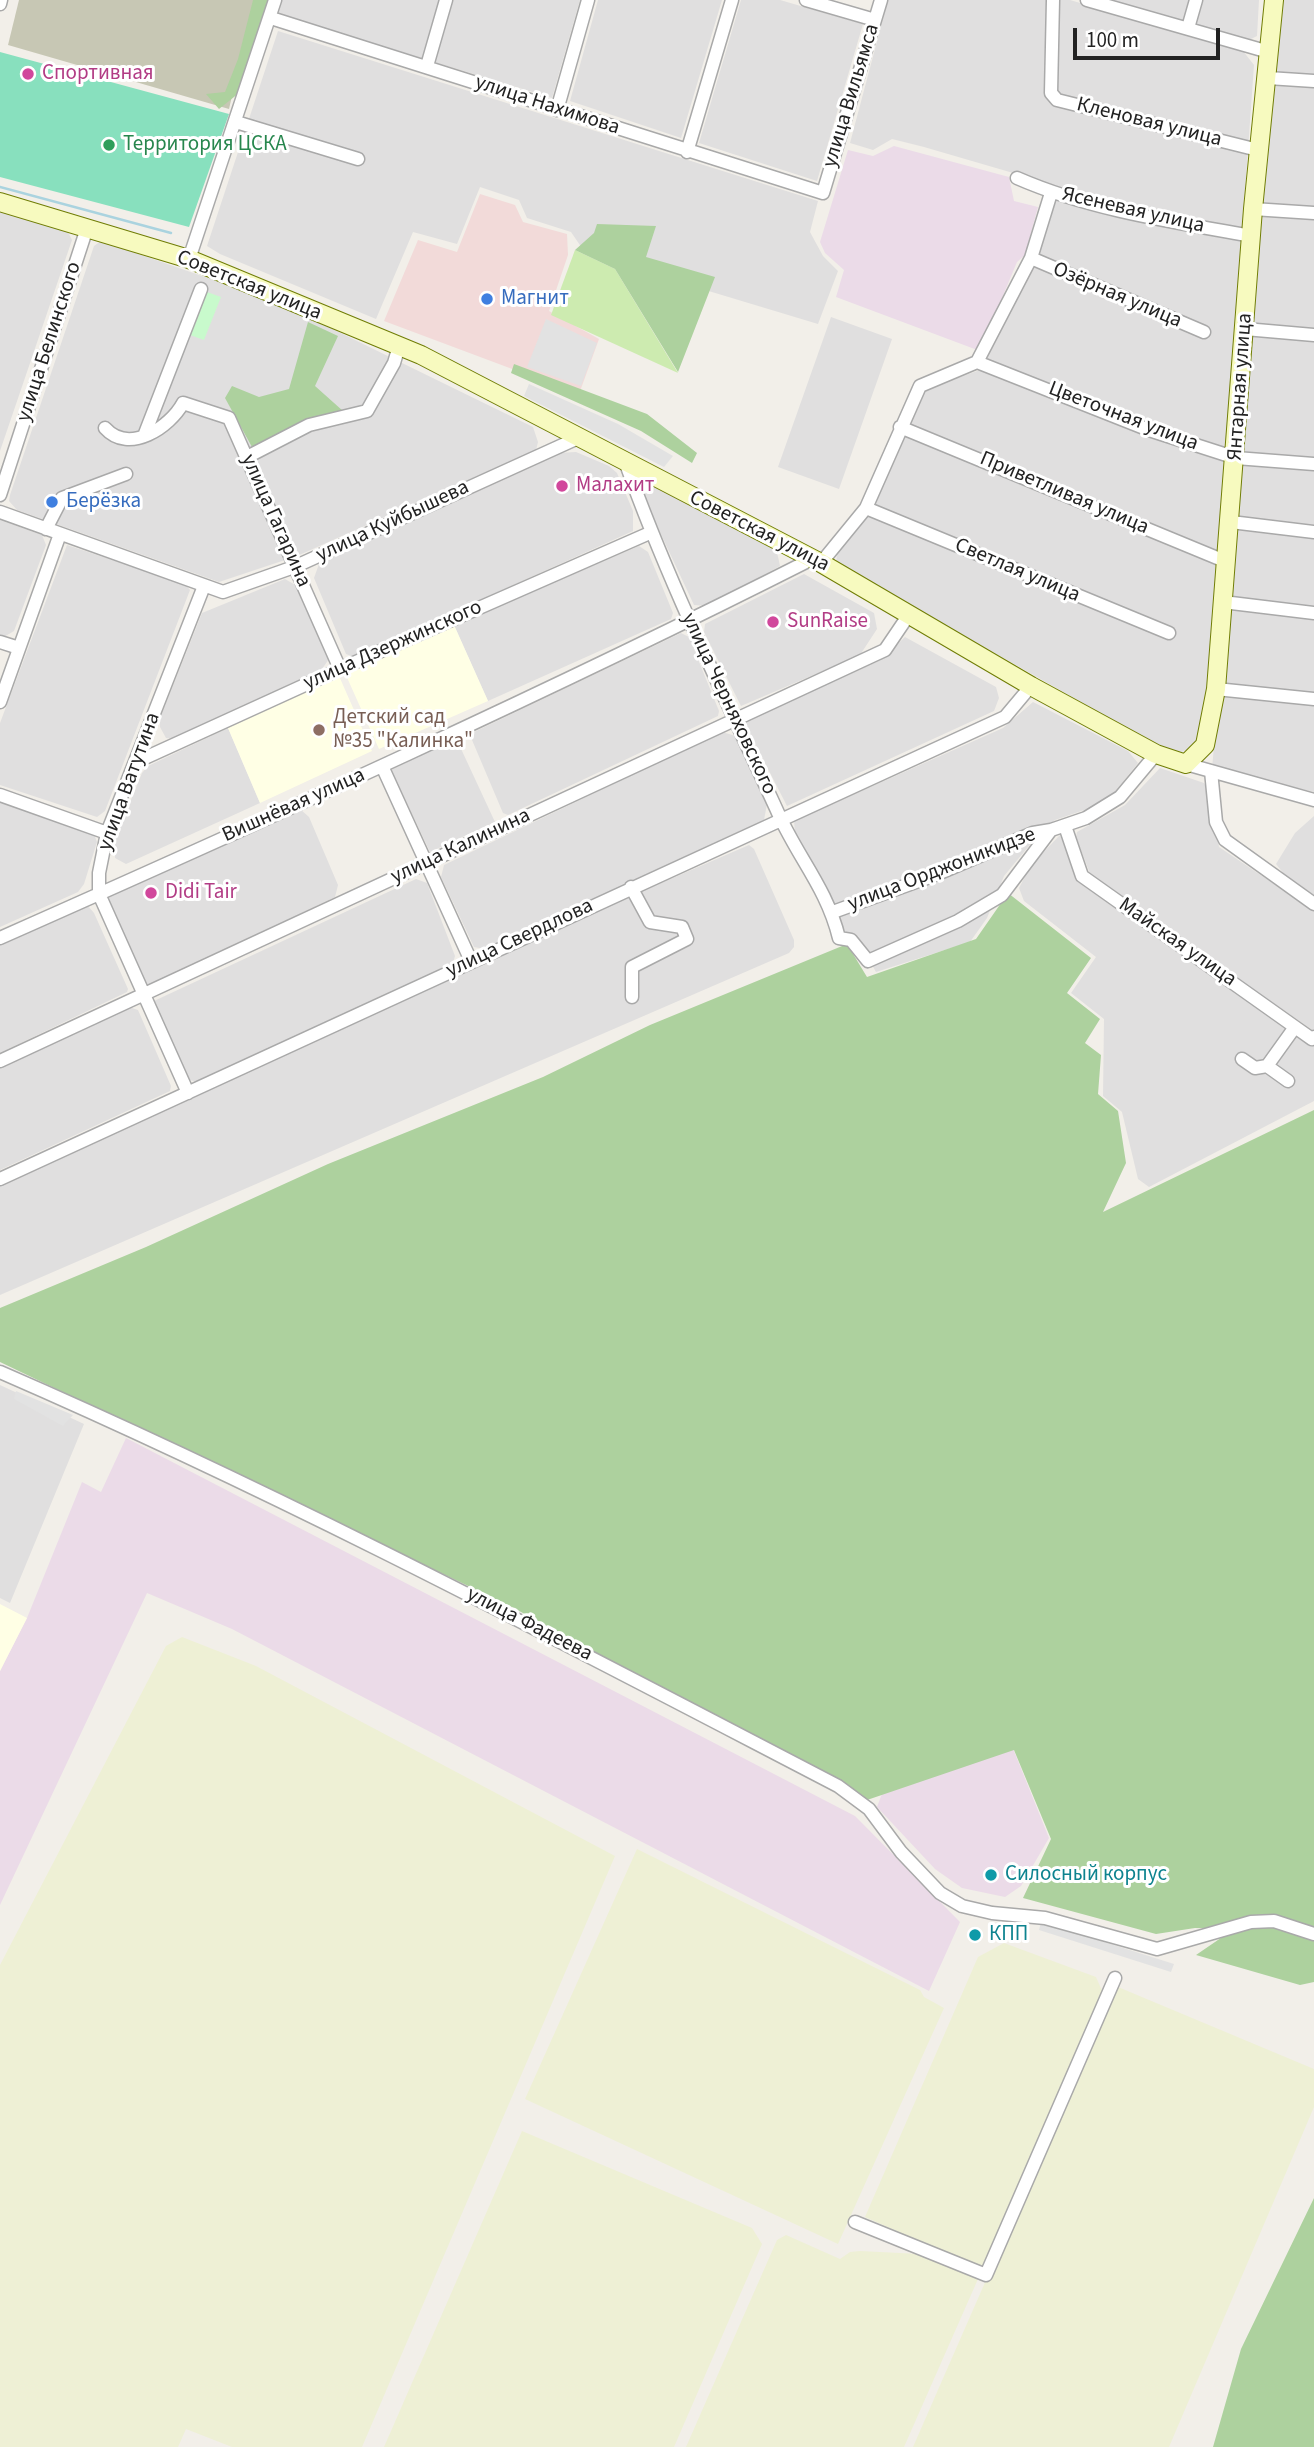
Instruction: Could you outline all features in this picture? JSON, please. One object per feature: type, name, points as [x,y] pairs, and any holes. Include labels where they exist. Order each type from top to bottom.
[{"type":"street","points":[[189,259],[275,0]]},
{"type":"street","points":[[427,66],[446,0]]},
{"type":"street","points":[[557,110],[588,0]]},
{"type":"street","points":[[687,152],[732,0]]},
{"type":"street","points":[[806,0],[875,20]]},
{"type":"street","name":"улица Вильямса","points":[[823,193],[881,0]]},
{"type":"street","name":"Кленовая улица","points":[[1053,0],[1051,93],[1057,100],[1258,150]]},
{"type":"street","points":[[1188,29],[1196,0]]},
{"type":"street","name":"Янтарная улица","points":[[1186,764],[1206,745],[1216,689],[1236,458],[1253,209],[1274,0]]},
{"type":"street","points":[[1092,1],[1269,51]]},
{"type":"street","name":"улица Нахимова","points":[[271,18],[823,193]]},
{"type":"street","points":[[1268,78],[1314,81]]},
{"type":"street","points":[[236,122],[358,159]]},
{"type":"street","name":"Ясеневая улица","points":[[1017,178],[1051,193],[1155,218],[1252,236]]},
{"type":"street","points":[[816,561],[866,508],[920,386],[977,362],[1031,258],[1051,193]]},
{"type":"street","name":"Советская улица","points":[[0,201],[189,259],[399,346],[816,561],[1031,686],[1156,754],[1314,800]]},
{"type":"street","points":[[1253,209],[1314,213]]},
{"type":"street","name":"улица Белинского","points":[[0,495],[87,228]]},
{"type":"street","name":"Озёрная улица","points":[[1031,258],[1204,332]]},
{"type":"street","points":[[105,428],[110,434],[131,439],[144,436],[201,289]]},
{"type":"street","points":[[1245,329],[1314,335]]},
{"type":"street","points":[[247,457],[309,425],[367,411],[394,363],[399,346]]},
{"type":"street","name":"Цветочная улица","points":[[977,362],[1149,430],[1236,458],[1314,464]]},
{"type":"street","name":"улица Гагарина","points":[[144,436],[168,423],[183,403],[229,418],[340,668]]},
{"type":"street","name":"Приветливая улица","points":[[900,427],[1227,562]]},
{"type":"street","name":"улица Куйбышева","points":[[0,512],[223,592],[294,567],[578,438]]},
{"type":"street","name":"улица Черняховского","points":[[626,464],[689,621],[736,717],[780,818],[814,873],[833,912],[839,938]]},
{"type":"street","points":[[46,529],[62,498],[126,474]]},
{"type":"street","name":"Светлая улица","points":[[866,508],[1169,634]]},
{"type":"street","points":[[1231,522],[1314,532]]},
{"type":"street","name":"улица Дзержинского","points":[[136,762],[340,668],[652,532]]},
{"type":"street","points":[[0,702],[60,534]]},
{"type":"street","name":"Вишнёвая улица","points":[[0,938],[382,766],[816,561]]},
{"type":"street","name":"улица Ватутина","points":[[188,1093],[99,894],[99,873],[107,833],[204,586]]},
{"type":"street","points":[[1223,602],[1314,613]]},
{"type":"street","name":"улица Калинина","points":[[0,1061],[885,650],[908,616]]},
{"type":"street","points":[[0,642],[19,648]]},
{"type":"street","name":"улица Свердлова","points":[[0,1179],[780,818],[1005,717],[1031,686]]},
{"type":"street","points":[[1216,689],[1314,699]]},
{"type":"street","name":"улица Орджоникидзе","points":[[833,912],[935,875],[1033,833],[1065,826],[1120,797],[1156,754]]},
{"type":"street","points":[[382,766],[471,961]]},
{"type":"street","points":[[1211,771],[1216,822],[1224,840],[1314,904]]},
{"type":"street","points":[[0,795],[107,833]]},
{"type":"street","name":"Майская улица","points":[[1065,826],[1082,876],[1312,1039],[1314,1037]]},
{"type":"street","name":"улица Орджоникидзе","points":[[839,938],[851,940],[868,961],[958,921],[1002,895],[1051,830]]},
{"type":"street","points":[[631,887],[650,922],[682,927],[687,939],[632,967],[632,998]]},
{"type":"street","points":[[1242,1059],[1255,1068],[1267,1066],[1295,1027]]},
{"type":"street","points":[[1267,1066],[1288,1081]]},
{"type":"street","name":"улица Фадеева","points":[[0,1372],[308,1514],[492,1604],[838,1786],[869,1809],[901,1852],[940,1893],[962,1906],[1045,1918],[1157,1950],[1251,1922],[1274,1921],[1314,1934]]},
{"type":"street","points":[[855,2222],[986,2275],[1115,1978]]},
{"type":"shaded area","points":[[19,0],[254,0],[229,109],[8,45]]},
{"type":"shaded area","points":[[281,0],[580,0],[552,98],[277,14]]},
{"type":"shaded area","points":[[598,0],[722,0],[681,138],[570,101]]},
{"type":"shaded area","points":[[741,0],[780,0],[863,24],[817,181],[699,143]]},
{"type":"shaded area","points":[[888,0],[1070,0],[1243,51],[1254,65],[1215,617],[1203,723],[1196,743],[1179,753],[1162,748],[836,563],[837,554],[862,523],[873,502],[920,391],[980,370],[987,359],[1025,269],[1046,197],[1044,182],[924,147],[892,139],[873,150],[850,143]]},
{"type":"shaded area","points":[[1109,0],[1259,0],[1257,36],[1249,40]]},
{"type":"shaded area","points":[[1279,0],[1314,0],[1314,792],[1212,769]]},
{"type":"shaded area","points":[[278,31],[818,201],[810,232],[823,256],[838,271],[818,324],[586,254],[571,232],[527,218],[519,200],[480,187],[457,244],[413,232],[376,319],[220,254],[207,246]]},
{"type":"shaded area","points":[[894,146],[1009,177],[1014,201],[1038,207],[1025,255],[1017,262],[980,351],[836,297],[844,270],[825,253],[820,242],[848,150],[873,156]]},
{"type":"shaded area","points":[[480,194],[515,205],[523,222],[567,234],[568,255],[549,311],[599,339],[579,394],[384,321],[418,240],[457,252]]},
{"type":"shaded area","points":[[0,209],[67,230],[72,240],[0,451]]},
{"type":"shaded area","points":[[101,241],[228,285],[310,318],[533,427],[538,442],[536,450],[297,556],[219,582],[17,510],[9,501],[10,495],[94,246]]},
{"type":"shaded area","points":[[831,317],[892,339],[839,489],[778,467]]},
{"type":"shaded area","points":[[546,319],[597,343],[581,386],[527,367]]},
{"type":"shaded area","points":[[529,384],[618,424],[673,456],[664,467],[524,396]]},
{"type":"shaded area","points":[[576,452],[609,466],[617,473],[633,511],[633,531],[354,657],[346,654],[314,578],[319,564],[557,453]]},
{"type":"shaded area","points":[[654,485],[771,546],[777,552],[780,566],[708,606],[694,605],[644,498],[647,487]]},
{"type":"shaded area","points":[[0,520],[42,535],[46,545],[14,631],[4,637],[0,636]]},
{"type":"shaded area","points":[[67,545],[185,584],[190,590],[105,811],[97,817],[0,785],[0,723]]},
{"type":"shaded area","points":[[639,546],[648,552],[673,613],[671,619],[488,701],[454,625]]},
{"type":"shaded area","points":[[804,574],[874,613],[877,629],[860,655],[741,706],[704,632],[705,624]]},
{"type":"shaded area","points":[[285,579],[297,586],[329,659],[322,669],[174,739],[166,738],[160,727],[160,718],[202,613]]},
{"type":"shaded area","points":[[454,625],[488,701],[379,749],[345,673]]},
{"type":"shaded area","points":[[681,633],[689,637],[719,711],[718,716],[508,815],[503,813],[472,740],[474,732]]},
{"type":"shaded area","points":[[905,637],[996,687],[999,698],[994,711],[787,806],[746,726],[746,721],[881,660]]},
{"type":"shaded area","points":[[339,676],[372,751],[260,803],[228,728]]},
{"type":"shaded area","points":[[1033,702],[1128,751],[1138,763],[1111,797],[1090,808],[1055,820],[1038,835],[1004,876],[987,918],[970,942],[876,972],[859,942],[838,928],[795,833],[794,821],[1003,728]]},
{"type":"shaded area","points":[[228,728],[260,803],[126,864],[115,858],[114,841],[142,773],[148,766]]},
{"type":"shaded area","points":[[722,732],[736,736],[767,804],[764,820],[485,949],[474,947],[441,877],[444,865]]},
{"type":"shaded area","points":[[456,738],[495,822],[430,852],[391,770]]},
{"type":"shaded area","points":[[1160,768],[1204,783],[1211,795],[1219,847],[1314,911],[1314,1031],[1092,879],[1076,837],[1077,832],[1125,805]]},
{"type":"shaded area","points":[[0,800],[94,834],[97,842],[84,884],[78,892],[0,927]]},
{"type":"shaded area","points":[[300,809],[309,817],[338,885],[335,897],[156,984],[146,985],[107,897]]},
{"type":"shaded area","points":[[1314,816],[1314,895],[1284,874],[1276,864],[1295,833]]},
{"type":"shaded area","points":[[1060,835],[1080,879],[1314,1045],[1314,1101],[1149,1187],[1138,1179],[1122,1112],[1103,1096],[1104,1019],[1071,993],[1096,957],[1024,901],[1019,888],[1031,865]]},
{"type":"shaded area","points":[[749,845],[754,849],[794,940],[794,947],[789,953],[0,1295],[0,1183],[525,942]]},
{"type":"shaded area","points":[[416,879],[427,883],[455,956],[453,963],[199,1083],[190,1080],[154,1001]]},
{"type":"shaded area","points":[[88,906],[94,913],[127,992],[0,1053],[0,944]]},
{"type":"shaded area","points":[[129,1007],[138,1010],[171,1086],[170,1091],[0,1170],[0,1068]]},
{"type":"shaded area","points":[[0,1385],[84,1424],[10,1603],[0,1598]]},
{"type":"shaded area","points":[[16,1391],[73,1415],[63,1426],[14,1399]]},
{"type":"shaded area","points":[[126,1438],[855,1816],[960,1922],[929,1991],[232,1629],[147,1593],[0,1905],[0,1671],[27,1618],[82,1482],[101,1492]]},
{"type":"shaded area","points":[[0,1604],[27,1618],[0,1671]]},
{"type":"shaded area","points":[[182,1637],[256,1666],[615,1856],[362,2447],[232,2447],[186,2429],[178,2447],[0,2447],[0,1965],[166,1646]]},
{"type":"shaded area","points":[[1012,1746],[1049,1838],[1021,1886],[1005,1897],[962,1888],[935,1869],[877,1807],[883,1791]]},
{"type":"shaded area","points":[[637,1849],[920,1990],[924,1997],[944,2008],[838,2244],[525,2099]]},
{"type":"shaded area","points":[[1041,1922],[1174,1964],[1171,1972],[1039,1930]]},
{"type":"shaded area","points":[[1004,1943],[1096,1977],[1103,1993],[984,2270],[865,2217],[978,1957]]},
{"type":"shaded area","points":[[1118,1987],[1314,2069],[1314,2107],[1169,2447],[913,2447],[1112,1992]]},
{"type":"shaded area","points":[[522,2131],[752,2228],[762,2244],[674,2447],[384,2447]]},
{"type":"shaded area","points":[[786,2235],[840,2259],[850,2252],[860,2251],[920,2254],[978,2279],[904,2447],[686,2447],[777,2240]]},
{"type":"green space","points":[[253,0],[268,0],[239,93],[219,109],[206,94],[225,92],[238,59]]},
{"type":"green space","name":"Территория ЦСКА","points":[[0,52],[229,114],[189,227],[0,177]]},
{"type":"green space","points":[[597,224],[656,226],[646,257],[715,277],[678,372],[615,269],[575,250],[594,233]]},
{"type":"green space","points":[[575,250],[615,269],[678,373],[551,315]]},
{"type":"green space","points":[[207,292],[221,297],[204,340],[190,335]]},
{"type":"green space","points":[[308,322],[338,336],[315,386],[343,411],[303,422],[252,447],[225,398],[232,386],[259,397],[289,389]]},
{"type":"green space","points":[[514,364],[647,414],[697,453],[692,463],[641,431],[511,373]]},
{"type":"green space","points":[[1008,893],[1091,958],[1067,993],[1100,1019],[1085,1043],[1101,1055],[1098,1094],[1118,1111],[1126,1163],[1103,1212],[1314,1110],[1314,1982],[1300,1985],[1196,1955],[1234,1929],[1195,1928],[1156,1934],[1023,1898],[1051,1839],[1014,1750],[867,1800],[510,1606],[0,1362],[0,1308],[146,1247],[328,1164],[543,1077],[650,1025],[847,944],[867,977],[976,939]]},
{"type":"green space","points":[[1314,2198],[1314,2447],[1213,2447],[1241,2349]]},
{"type":"waterway","points":[[0,187],[171,233]]},
{"type":"place","name":"Спортивная","points":[[28,74]]},
{"type":"place","name":"Территория ЦСКА","points":[[109,145]]},
{"type":"place","name":"Магнит","points":[[487,299]]},
{"type":"place","name":"Малахит","points":[[562,486]]},
{"type":"place","name":"Берёзка","points":[[52,502]]},
{"type":"place","name":"SunRaise","points":[[773,622]]},
{"type":"place","name":"Детский сад №35 \"Калинка\"","points":[[319,730]]},
{"type":"place","name":"Didi Tair","points":[[151,893]]},
{"type":"place","name":"Силосный корпус","points":[[991,1875]]},
{"type":"place","name":"КПП","points":[[975,1935]]}]
